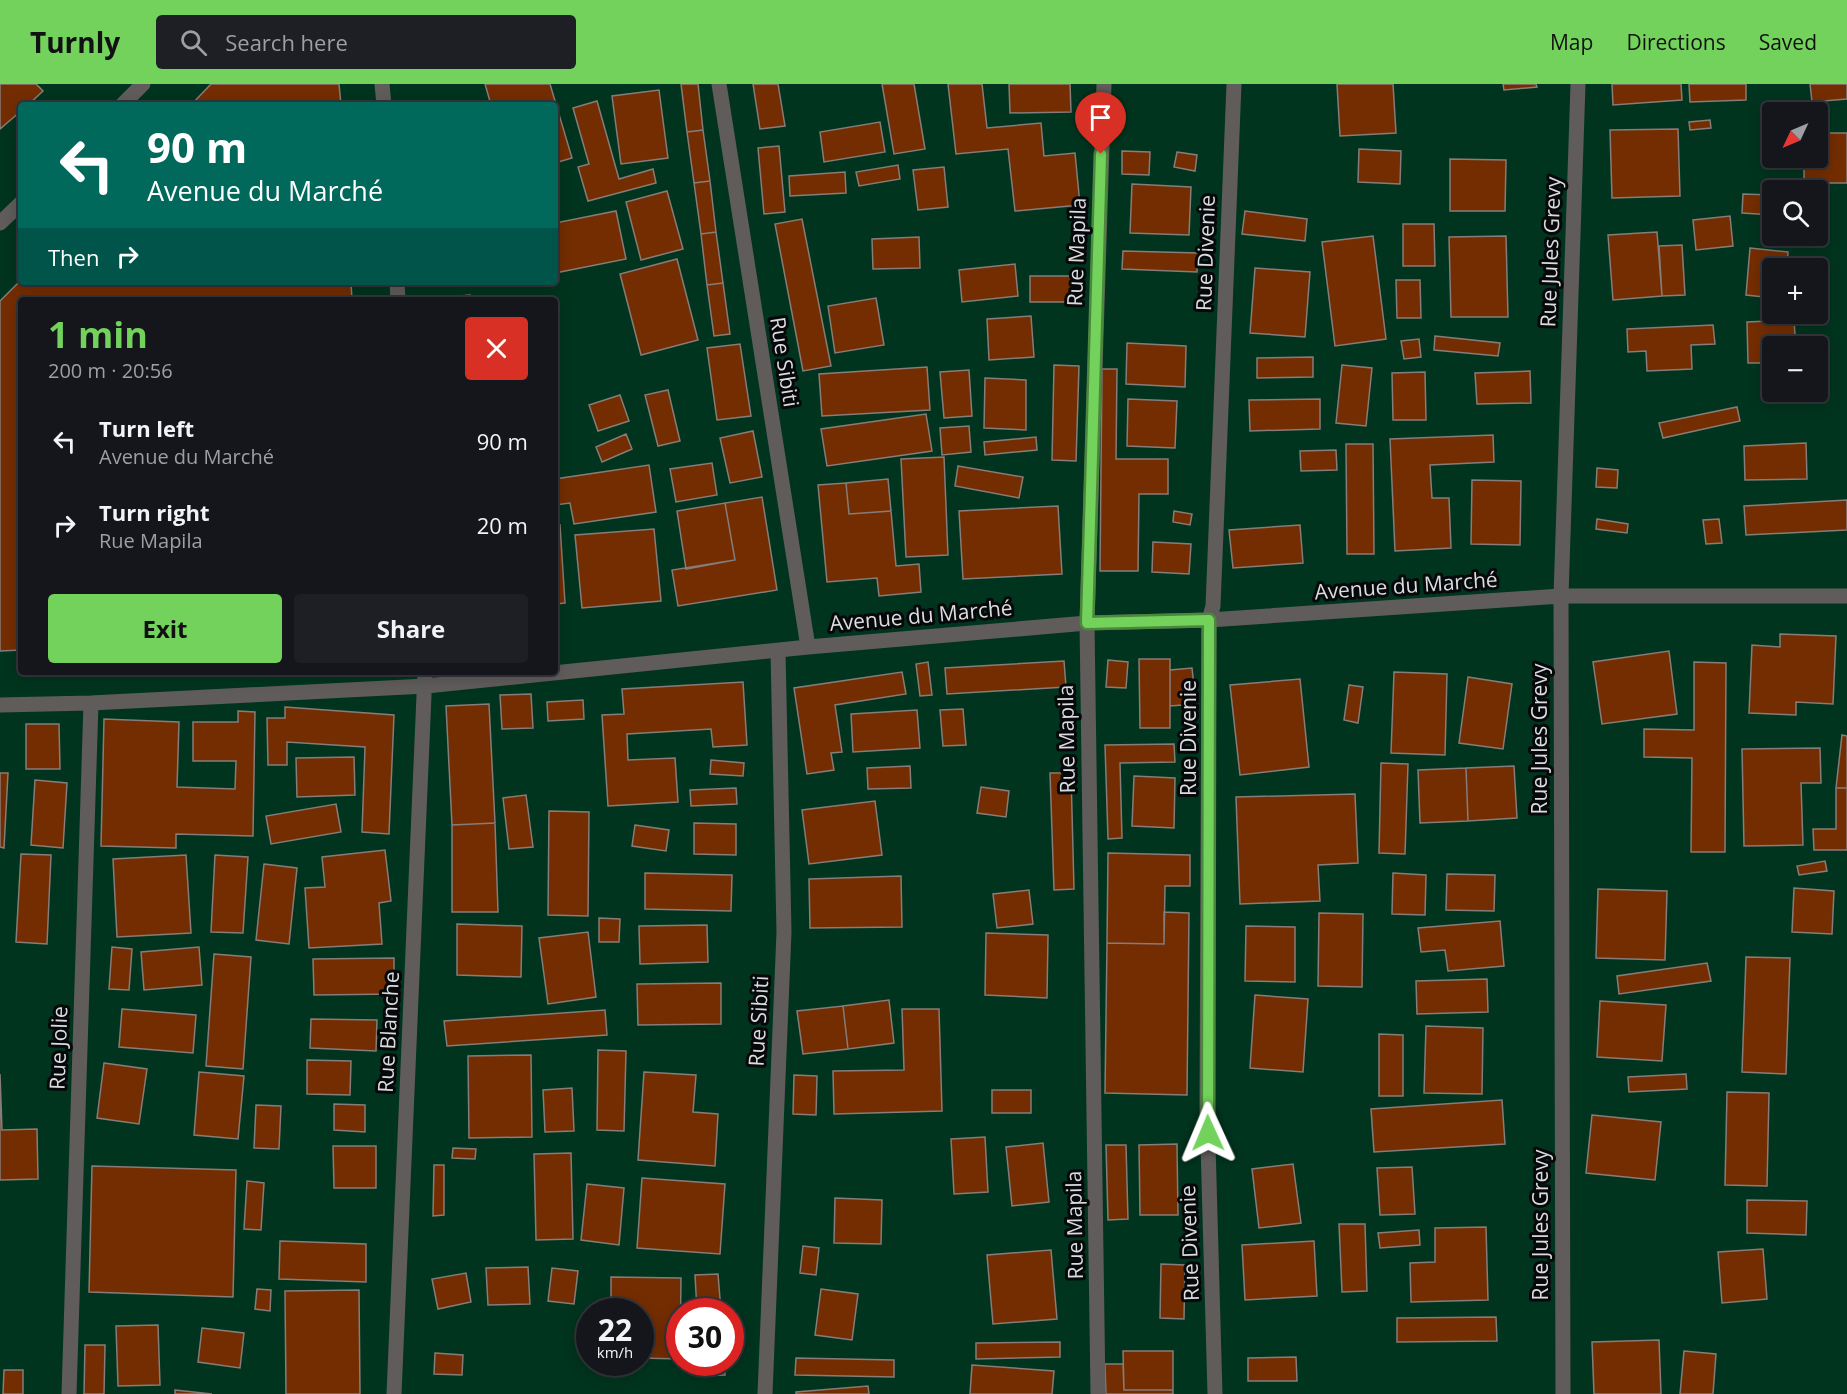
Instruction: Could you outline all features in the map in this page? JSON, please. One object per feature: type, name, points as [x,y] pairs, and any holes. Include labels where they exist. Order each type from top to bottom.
[{"type":"street","points":[[125,102],[143,84]]},
{"type":"street","points":[[382,84],[384,102]]},
{"type":"street","name":"Rue Sibiti","points":[[719,84],[808,647]]},
{"type":"street","name":"Rue Mapila","points":[[1098,1394],[1087,623],[1104,84]]},
{"type":"street","name":"Rue Divenie","points":[[1215,1394],[1207,1109],[1209,620],[1213,606],[1234,84]]},
{"type":"street","name":"Rue Jules Grevy","points":[[1563,1394],[1561,596],[1578,84]]},
{"type":"street","points":[[0,223],[18,206]]},
{"type":"street","name":"Avenue du Marché","points":[[558,668],[1087,623],[1209,620],[1561,596],[1847,596]]},
{"type":"street","name":"Rue Sibiti","points":[[765,1394],[784,932],[778,651]]},
{"type":"street","name":"Avenue du Marché","points":[[0,705],[91,703],[475,675]]},
{"type":"street","name":"Rue Blanche","points":[[394,1394],[425,679]]},
{"type":"street","name":"Rue Jolie","points":[[69,1394],[91,703]]},
{"type":"green space","points":[[0,84],[1847,84],[1847,1394],[0,1394]]},
{"type":"building","points":[[0,84],[36,84],[43,91],[31,102],[18,102],[18,114],[0,129]]},
{"type":"building","points":[[211,84],[339,84],[341,102],[194,102]]},
{"type":"building","points":[[485,84],[550,84],[555,102],[490,102]]},
{"type":"building","points":[[681,84],[698,84],[703,130],[687,132]]},
{"type":"building","points":[[753,84],[778,84],[785,126],[760,129]]},
{"type":"building","points":[[882,84],[914,84],[925,149],[894,154]]},
{"type":"building","points":[[948,84],[982,84],[987,128],[1041,123],[1044,156],[1075,153],[1080,205],[1015,211],[1008,149],[956,154]]},
{"type":"building","points":[[1009,84],[1070,84],[1071,112],[1010,113]]},
{"type":"building","points":[[1337,84],[1393,84],[1396,133],[1340,136]]},
{"type":"building","points":[[1503,84],[1536,84],[1537,87],[1504,90]]},
{"type":"building","points":[[1612,84],[1681,84],[1682,100],[1613,105]]},
{"type":"building","points":[[1689,84],[1746,84],[1746,100],[1690,102]]},
{"type":"building","points":[[1810,84],[1847,84],[1847,99],[1812,102]]},
{"type":"building","points":[[659,90],[668,158],[621,164],[612,96]]},
{"type":"building","points":[[597,101],[619,179],[653,169],[656,183],[588,201],[578,167],[589,164],[573,108]]},
{"type":"building","points":[[558,111],[572,158],[558,162]]},
{"type":"building","points":[[1710,120],[1711,128],[1690,130],[1689,122]]},
{"type":"building","points":[[880,122],[885,152],[824,162],[820,132]]},
{"type":"building","points":[[1678,129],[1680,196],[1612,198],[1610,130]]},
{"type":"building","points":[[703,130],[710,181],[694,183],[687,132]]},
{"type":"building","points":[[1828,133],[1847,133],[1847,183],[1804,180],[1804,168],[1828,168]]},
{"type":"building","points":[[779,146],[785,212],[764,214],[758,148]]},
{"type":"building","points":[[1359,149],[1401,151],[1400,184],[1358,182]]},
{"type":"building","points":[[1122,151],[1150,152],[1149,175],[1122,174]]},
{"type":"building","points":[[1177,152],[1197,155],[1195,171],[1174,167]]},
{"type":"building","points":[[1450,159],[1506,160],[1505,211],[1450,211]]},
{"type":"building","points":[[898,165],[900,179],[859,186],[856,172]]},
{"type":"building","points":[[944,167],[948,207],[918,210],[913,170]]},
{"type":"building","points":[[845,172],[846,193],[790,196],[789,176]]},
{"type":"building","points":[[710,181],[716,232],[701,234],[694,183]]},
{"type":"building","points":[[1132,184],[1191,187],[1189,235],[1130,233]]},
{"type":"building","points":[[667,191],[683,249],[641,260],[626,202]]},
{"type":"building","points":[[1743,194],[1762,195],[1762,214],[1742,213]]},
{"type":"building","points":[[616,211],[626,259],[558,272],[558,222]]},
{"type":"building","points":[[1245,211],[1307,219],[1305,241],[1242,234]]},
{"type":"building","points":[[1730,216],[1733,246],[1696,250],[1693,220]]},
{"type":"building","points":[[802,219],[831,366],[803,371],[775,224]]},
{"type":"building","points":[[1403,224],[1434,224],[1435,266],[1403,266]]},
{"type":"building","points":[[716,232],[723,283],[707,285],[701,234]]},
{"type":"building","points":[[1657,232],[1662,296],[1613,300],[1608,235]]},
{"type":"building","points":[[1373,236],[1386,339],[1335,346],[1322,242]]},
{"type":"building","points":[[1506,236],[1508,317],[1451,317],[1449,237]]},
{"type":"building","points":[[919,237],[920,268],[873,269],[872,239]]},
{"type":"building","points":[[1682,245],[1685,295],[1662,296],[1659,246]]},
{"type":"building","points":[[1750,248],[1788,252],[1788,258],[1762,258],[1762,297],[1746,295]]},
{"type":"building","points":[[1123,251],[1198,253],[1197,272],[1122,269]]},
{"type":"building","points":[[677,259],[698,340],[641,355],[620,274]]},
{"type":"building","points":[[1015,264],[1018,296],[962,302],[959,270]]},
{"type":"building","points":[[1255,268],[1310,272],[1305,337],[1250,333]]},
{"type":"building","points":[[1030,276],[1078,276],[1079,302],[1030,302]]},
{"type":"building","points":[[1396,280],[1420,280],[1421,318],[1397,318]]},
{"type":"building","points":[[18,283],[18,285],[351,285],[352,297],[18,297],[18,650],[0,651],[0,301]]},
{"type":"building","points":[[723,283],[730,334],[714,336],[707,285]]},
{"type":"building","points":[[876,298],[884,345],[835,353],[828,306]]},
{"type":"building","points":[[1031,316],[1034,357],[989,360],[987,319]]},
{"type":"building","points":[[1747,322],[1794,324],[1795,335],[1762,336],[1762,363],[1748,363]]},
{"type":"building","points":[[1713,325],[1715,344],[1691,345],[1692,369],[1647,371],[1646,351],[1628,352],[1627,329]]},
{"type":"building","points":[[1435,336],[1500,343],[1498,356],[1434,350]]},
{"type":"building","points":[[1419,339],[1421,357],[1404,359],[1401,341]]},
{"type":"building","points":[[1127,343],[1186,346],[1185,387],[1126,384]]},
{"type":"building","points":[[740,344],[751,416],[717,420],[707,348]]},
{"type":"building","points":[[1313,357],[1313,377],[1257,378],[1257,358]]},
{"type":"building","points":[[1054,365],[1079,366],[1076,461],[1052,460]]},
{"type":"building","points":[[1342,365],[1372,368],[1366,426],[1336,423]]},
{"type":"building","points":[[927,367],[930,410],[822,416],[819,374]]},
{"type":"building","points":[[1102,369],[1117,369],[1116,459],[1168,459],[1168,494],[1139,494],[1138,571],[1100,571]]},
{"type":"building","points":[[969,370],[972,416],[944,418],[940,372]]},
{"type":"building","points":[[1530,371],[1531,403],[1477,404],[1475,373]]},
{"type":"building","points":[[1425,372],[1426,420],[1393,420],[1392,373]]},
{"type":"building","points":[[985,378],[1026,380],[1026,430],[984,428]]},
{"type":"building","points":[[668,390],[680,441],[658,446],[645,395]]},
{"type":"building","points":[[620,395],[629,421],[598,431],[589,405]]},
{"type":"building","points":[[1128,399],[1177,401],[1175,448],[1127,446]]},
{"type":"building","points":[[1320,399],[1320,429],[1250,431],[1249,400]]},
{"type":"building","points":[[1737,407],[1740,421],[1663,438],[1659,423]]},
{"type":"building","points":[[926,414],[932,451],[827,466],[821,429]]},
{"type":"building","points":[[969,426],[971,452],[942,455],[940,428]]},
{"type":"building","points":[[753,431],[762,477],[730,483],[720,438]]},
{"type":"building","points":[[626,434],[632,449],[602,462],[596,447]]},
{"type":"building","points":[[1493,435],[1494,462],[1430,465],[1432,498],[1449,498],[1451,548],[1395,551],[1390,439]]},
{"type":"building","points":[[1036,437],[1037,450],[985,455],[984,442]]},
{"type":"building","points":[[1806,443],[1807,479],[1745,480],[1744,446]]},
{"type":"building","points":[[1346,444],[1373,444],[1374,554],[1347,554]]},
{"type":"building","points":[[1336,450],[1337,470],[1301,471],[1300,451]]},
{"type":"building","points":[[944,457],[948,555],[906,557],[901,459]]},
{"type":"building","points":[[712,463],[717,495],[676,502],[670,469]]},
{"type":"building","points":[[649,465],[656,512],[574,524],[570,503],[558,505],[558,479]]},
{"type":"building","points":[[958,466],[1023,477],[1019,498],[955,486]]},
{"type":"building","points":[[1597,468],[1618,470],[1617,488],[1596,487]]},
{"type":"building","points":[[888,479],[891,511],[849,514],[846,483]]},
{"type":"building","points":[[1472,480],[1521,481],[1520,545],[1471,544]]},
{"type":"building","points":[[846,483],[849,514],[891,511],[896,566],[919,564],[921,592],[879,596],[877,578],[827,582],[818,485]]},
{"type":"building","points":[[762,497],[777,590],[678,606],[672,570],[735,560],[725,503]]},
{"type":"building","points":[[1847,500],[1847,530],[1746,535],[1744,506]]},
{"type":"building","points":[[725,503],[735,560],[686,569],[677,511]]},
{"type":"building","points":[[1058,506],[1062,574],[963,579],[959,511]]},
{"type":"building","points":[[1174,511],[1192,514],[1190,525],[1173,522]]},
{"type":"building","points":[[1597,519],[1628,524],[1627,533],[1596,529]]},
{"type":"building","points":[[1719,519],[1722,543],[1706,544],[1703,520]]},
{"type":"building","points":[[558,525],[560,525],[565,603],[558,604]]},
{"type":"building","points":[[1300,525],[1303,563],[1233,568],[1229,530]]},
{"type":"building","points":[[654,529],[661,601],[582,608],[575,535]]},
{"type":"building","points":[[1153,542],[1191,544],[1189,574],[1152,572]]},
{"type":"building","points":[[1780,634],[1836,636],[1833,704],[1796,702],[1796,715],[1749,713],[1752,645],[1780,647]]},
{"type":"building","points":[[1669,651],[1677,714],[1602,724],[1593,662]]},
{"type":"building","points":[[1139,659],[1170,659],[1170,728],[1140,728]]},
{"type":"building","points":[[1108,660],[1128,662],[1126,688],[1106,687]]},
{"type":"building","points":[[1064,661],[1066,687],[947,694],[945,668]]},
{"type":"building","points":[[928,662],[932,695],[920,696],[916,664]]},
{"type":"building","points":[[1694,662],[1726,663],[1725,852],[1691,852],[1692,758],[1644,757],[1644,729],[1694,730]]},
{"type":"building","points":[[1192,668],[1196,704],[1170,706],[1170,670]]},
{"type":"building","points":[[902,672],[906,694],[835,705],[842,752],[831,753],[834,770],[807,774],[794,688]]},
{"type":"building","points":[[1394,672],[1447,674],[1445,755],[1391,753]]},
{"type":"building","points":[[1468,677],[1512,684],[1503,749],[1459,743]]},
{"type":"building","points":[[1300,679],[1309,767],[1240,775],[1230,685]]},
{"type":"building","points":[[743,682],[747,745],[713,747],[711,729],[627,734],[628,760],[675,758],[678,802],[608,806],[602,715],[624,714],[622,689]]},
{"type":"building","points":[[1349,685],[1363,687],[1358,723],[1344,720]]},
{"type":"building","points":[[531,694],[533,728],[502,729],[500,695]]},
{"type":"building","points":[[583,700],[584,719],[548,721],[547,702]]},
{"type":"building","points":[[489,704],[495,823],[452,825],[446,706]]},
{"type":"building","points":[[285,707],[394,715],[389,834],[362,832],[365,747],[287,742],[287,765],[268,765],[267,718],[285,718]]},
{"type":"building","points":[[963,709],[966,745],[943,746],[940,710]]},
{"type":"building","points":[[917,710],[920,748],[853,752],[851,714]]},
{"type":"building","points":[[238,711],[255,712],[253,836],[176,834],[176,848],[101,846],[104,719],[179,722],[177,787],[235,789],[236,761],[193,761],[193,722],[238,722]]},
{"type":"building","points":[[26,724],[59,724],[60,769],[26,769]]},
{"type":"building","points":[[1842,735],[1847,736],[1847,788],[1836,788]]},
{"type":"building","points":[[1174,744],[1175,762],[1120,763],[1122,838],[1108,839],[1105,745]]},
{"type":"building","points":[[1820,748],[1821,783],[1801,783],[1803,845],[1744,846],[1742,749]]},
{"type":"building","points":[[354,757],[355,795],[297,797],[296,758]]},
{"type":"building","points":[[711,760],[744,763],[743,776],[710,774]]},
{"type":"building","points":[[1381,763],[1408,764],[1405,854],[1379,853]]},
{"type":"building","points":[[910,766],[911,788],[868,789],[867,768]]},
{"type":"building","points":[[1514,766],[1517,818],[1468,821],[1466,768]]},
{"type":"building","points":[[1466,768],[1468,821],[1420,823],[1418,770]]},
{"type":"building","points":[[0,773],[8,773],[4,848],[0,847]]},
{"type":"building","points":[[1050,773],[1071,773],[1074,889],[1054,890]]},
{"type":"building","points":[[1134,776],[1175,778],[1174,828],[1132,826]]},
{"type":"building","points":[[35,780],[67,783],[63,848],[31,845]]},
{"type":"building","points":[[981,787],[1009,791],[1006,817],[977,813]]},
{"type":"building","points":[[736,788],[737,804],[691,806],[690,790]]},
{"type":"building","points":[[1836,788],[1847,788],[1847,850],[1814,850],[1813,829],[1836,829]]},
{"type":"building","points":[[1355,794],[1358,863],[1318,865],[1320,901],[1240,904],[1236,797]]},
{"type":"building","points":[[526,795],[533,847],[509,849],[503,798]]},
{"type":"building","points":[[875,801],[882,855],[809,864],[802,810]]},
{"type":"building","points":[[336,804],[341,832],[271,844],[266,816]]},
{"type":"building","points":[[549,811],[589,812],[588,916],[548,915]]},
{"type":"building","points":[[495,823],[498,912],[452,912],[452,825]]},
{"type":"building","points":[[694,823],[736,824],[736,855],[694,854]]},
{"type":"building","points":[[635,825],[669,830],[666,851],[632,846]]},
{"type":"building","points":[[385,850],[391,901],[379,903],[382,944],[309,948],[305,888],[325,887],[322,857]]},
{"type":"building","points":[[1108,853],[1190,855],[1190,886],[1165,886],[1164,944],[1107,943]]},
{"type":"building","points":[[21,854],[51,855],[47,944],[16,942]]},
{"type":"building","points":[[186,855],[191,933],[117,937],[113,859]]},
{"type":"building","points":[[215,855],[248,857],[243,933],[211,932]]},
{"type":"building","points":[[1825,861],[1827,871],[1799,875],[1797,866]]},
{"type":"building","points":[[264,864],[297,868],[289,944],[256,940]]},
{"type":"building","points":[[645,873],[732,875],[731,911],[645,909]]},
{"type":"building","points":[[1393,873],[1426,875],[1425,915],[1392,914]]},
{"type":"building","points":[[1447,874],[1495,875],[1494,911],[1446,910]]},
{"type":"building","points":[[901,876],[902,927],[810,928],[809,879]]},
{"type":"building","points":[[1794,888],[1834,891],[1832,934],[1792,932]]},
{"type":"building","points":[[1598,889],[1667,891],[1665,960],[1596,958]]},
{"type":"building","points":[[1029,890],[1033,924],[997,928],[993,894]]},
{"type":"building","points":[[1164,912],[1189,913],[1187,1095],[1105,1093],[1107,943],[1164,944]]},
{"type":"building","points":[[1319,913],[1363,914],[1362,987],[1318,986]]},
{"type":"building","points":[[599,918],[620,919],[619,942],[599,942]]},
{"type":"building","points":[[1500,921],[1504,966],[1448,971],[1445,950],[1421,952],[1418,928]]},
{"type":"building","points":[[457,924],[522,926],[521,977],[457,975]]},
{"type":"building","points":[[707,925],[708,962],[640,964],[639,926]]},
{"type":"building","points":[[1246,926],[1295,927],[1295,982],[1245,981]]},
{"type":"building","points":[[588,932],[596,997],[548,1004],[539,938]]},
{"type":"building","points":[[986,933],[1048,935],[1047,998],[985,995]]},
{"type":"building","points":[[112,947],[132,949],[129,990],[109,989]]},
{"type":"building","points":[[199,947],[202,985],[144,990],[141,952]]},
{"type":"building","points":[[214,954],[251,957],[243,1069],[206,1066]]},
{"type":"building","points":[[1746,957],[1790,958],[1786,1074],[1742,1072]]},
{"type":"building","points":[[394,958],[394,994],[314,995],[313,959]]},
{"type":"building","points":[[1707,963],[1711,981],[1619,994],[1617,976]]},
{"type":"building","points":[[1487,979],[1488,1012],[1417,1014],[1416,981]]},
{"type":"building","points":[[721,983],[721,1024],[638,1025],[637,984]]},
{"type":"building","points":[[1255,995],[1308,999],[1303,1072],[1250,1068]]},
{"type":"building","points":[[889,1000],[894,1043],[848,1049],[843,1006]]},
{"type":"building","points":[[1600,1001],[1666,1005],[1662,1061],[1597,1057]]},
{"type":"building","points":[[843,1006],[848,1049],[803,1054],[797,1011]]},
{"type":"building","points":[[122,1009],[196,1015],[193,1053],[119,1047]]},
{"type":"building","points":[[902,1009],[939,1009],[942,1111],[834,1114],[833,1071],[904,1070]]},
{"type":"building","points":[[605,1010],[607,1035],[447,1046],[444,1021]]},
{"type":"building","points":[[311,1019],[377,1020],[376,1051],[310,1048]]},
{"type":"building","points":[[1426,1026],[1483,1028],[1482,1094],[1424,1093]]},
{"type":"building","points":[[1379,1034],[1403,1035],[1403,1096],[1379,1096]]},
{"type":"building","points":[[598,1050],[626,1051],[624,1131],[597,1130]]},
{"type":"building","points":[[531,1055],[532,1137],[469,1138],[468,1056]]},
{"type":"building","points":[[307,1060],[351,1061],[350,1095],[307,1094]]},
{"type":"building","points":[[104,1063],[147,1069],[139,1124],[97,1118]]},
{"type":"building","points":[[199,1072],[244,1076],[238,1139],[194,1135]]},
{"type":"building","points":[[644,1072],[696,1075],[693,1112],[718,1114],[715,1166],[638,1160]]},
{"type":"building","points":[[0,1074],[2,1130],[37,1129],[38,1179],[0,1180]]},
{"type":"building","points":[[1686,1074],[1687,1089],[1629,1092],[1628,1077]]},
{"type":"building","points":[[794,1075],[817,1076],[816,1115],[793,1114]]},
{"type":"building","points":[[572,1088],[574,1131],[545,1132],[543,1090]]},
{"type":"building","points":[[992,1090],[1031,1090],[1031,1113],[992,1113]]},
{"type":"building","points":[[1727,1092],[1769,1093],[1767,1186],[1725,1185]]},
{"type":"building","points":[[1502,1100],[1505,1144],[1374,1152],[1371,1109]]},
{"type":"building","points":[[334,1104],[365,1105],[365,1132],[334,1130]]},
{"type":"building","points":[[256,1105],[281,1106],[279,1149],[254,1148]]},
{"type":"building","points":[[1592,1115],[1661,1122],[1655,1180],[1586,1173]]},
{"type":"building","points":[[985,1137],[988,1192],[954,1194],[951,1139]]},
{"type":"building","points":[[1043,1143],[1049,1202],[1012,1206],[1006,1147]]},
{"type":"building","points":[[1177,1144],[1178,1215],[1140,1215],[1139,1145]]},
{"type":"building","points":[[1106,1145],[1126,1145],[1128,1219],[1108,1220]]},
{"type":"building","points":[[333,1146],[376,1146],[376,1188],[334,1188]]},
{"type":"building","points":[[453,1148],[476,1149],[475,1159],[452,1158]]},
{"type":"building","points":[[571,1153],[573,1239],[536,1240],[534,1154]]},
{"type":"building","points":[[1293,1164],[1301,1223],[1259,1228],[1252,1169]]},
{"type":"building","points":[[434,1165],[444,1165],[444,1215],[433,1216]]},
{"type":"building","points":[[92,1166],[236,1170],[233,1297],[89,1292]]},
{"type":"building","points":[[1412,1167],[1415,1214],[1380,1215],[1377,1168]]},
{"type":"building","points":[[642,1178],[725,1184],[720,1254],[637,1248]]},
{"type":"building","points":[[247,1181],[264,1183],[261,1230],[244,1229]]},
{"type":"building","points":[[587,1184],[624,1188],[619,1245],[581,1240]]},
{"type":"building","points":[[835,1198],[882,1200],[881,1244],[834,1243]]},
{"type":"building","points":[[1747,1200],[1807,1201],[1806,1235],[1747,1233]]},
{"type":"building","points":[[1339,1224],[1365,1224],[1367,1291],[1342,1292]]},
{"type":"building","points":[[1486,1227],[1488,1300],[1411,1302],[1410,1263],[1435,1262],[1435,1228]]},
{"type":"building","points":[[1419,1230],[1420,1245],[1380,1248],[1378,1233]]},
{"type":"building","points":[[280,1241],[366,1244],[366,1282],[279,1279]]},
{"type":"building","points":[[1314,1241],[1317,1296],[1245,1300],[1242,1245]]},
{"type":"building","points":[[803,1246],[819,1248],[816,1275],[800,1273]]},
{"type":"building","points":[[1763,1249],[1767,1299],[1722,1303],[1718,1252]]},
{"type":"building","points":[[1051,1250],[1057,1319],[993,1324],[987,1255]]},
{"type":"building","points":[[1161,1264],[1185,1265],[1184,1319],[1160,1318]]},
{"type":"building","points":[[528,1267],[530,1304],[488,1305],[486,1268]]},
{"type":"building","points":[[552,1268],[578,1271],[574,1304],[548,1301]]},
{"type":"building","points":[[466,1273],[471,1302],[438,1309],[432,1279]]},
{"type":"building","points":[[718,1274],[720,1298],[696,1298],[695,1275]]},
{"type":"building","points":[[611,1277],[681,1278],[681,1298],[666,1298],[666,1359],[654,1358],[654,1298],[611,1298]]},
{"type":"building","points":[[257,1289],[271,1290],[270,1311],[255,1309]]},
{"type":"building","points":[[821,1289],[858,1294],[852,1340],[815,1335]]},
{"type":"building","points":[[359,1290],[360,1394],[286,1394],[285,1291]]},
{"type":"building","points":[[1496,1317],[1497,1341],[1397,1342],[1397,1318]]},
{"type":"building","points":[[158,1325],[160,1385],[118,1386],[116,1326]]},
{"type":"building","points":[[202,1328],[244,1333],[240,1368],[198,1362]]},
{"type":"building","points":[[1659,1340],[1661,1394],[1594,1394],[1592,1342]]},
{"type":"building","points":[[1060,1342],[1060,1357],[976,1359],[976,1343]]},
{"type":"building","points":[[85,1345],[105,1345],[104,1394],[84,1394]]},
{"type":"building","points":[[1123,1351],[1173,1351],[1173,1390],[1124,1390]]},
{"type":"building","points":[[1684,1351],[1716,1354],[1713,1394],[1680,1394]]},
{"type":"building","points":[[435,1353],[463,1355],[462,1375],[434,1374]]},
{"type":"building","points":[[1296,1357],[1297,1381],[1248,1381],[1248,1358]]},
{"type":"building","points":[[796,1358],[894,1360],[894,1377],[795,1375]]},
{"type":"building","points":[[1105,1364],[1123,1364],[1124,1390],[1173,1390],[1173,1394],[1106,1394]]},
{"type":"building","points":[[972,1365],[1054,1371],[1052,1394],[970,1394]]},
{"type":"building","points":[[4,1370],[23,1370],[23,1394],[3,1394]]},
{"type":"building","points":[[868,1386],[869,1394],[796,1394],[796,1392]]},
{"type":"building","points":[[175,1390],[212,1394],[175,1394]]},
{"type":"route","points":[[1101,154],[1087,623],[1209,620],[1208,1133]]}]
